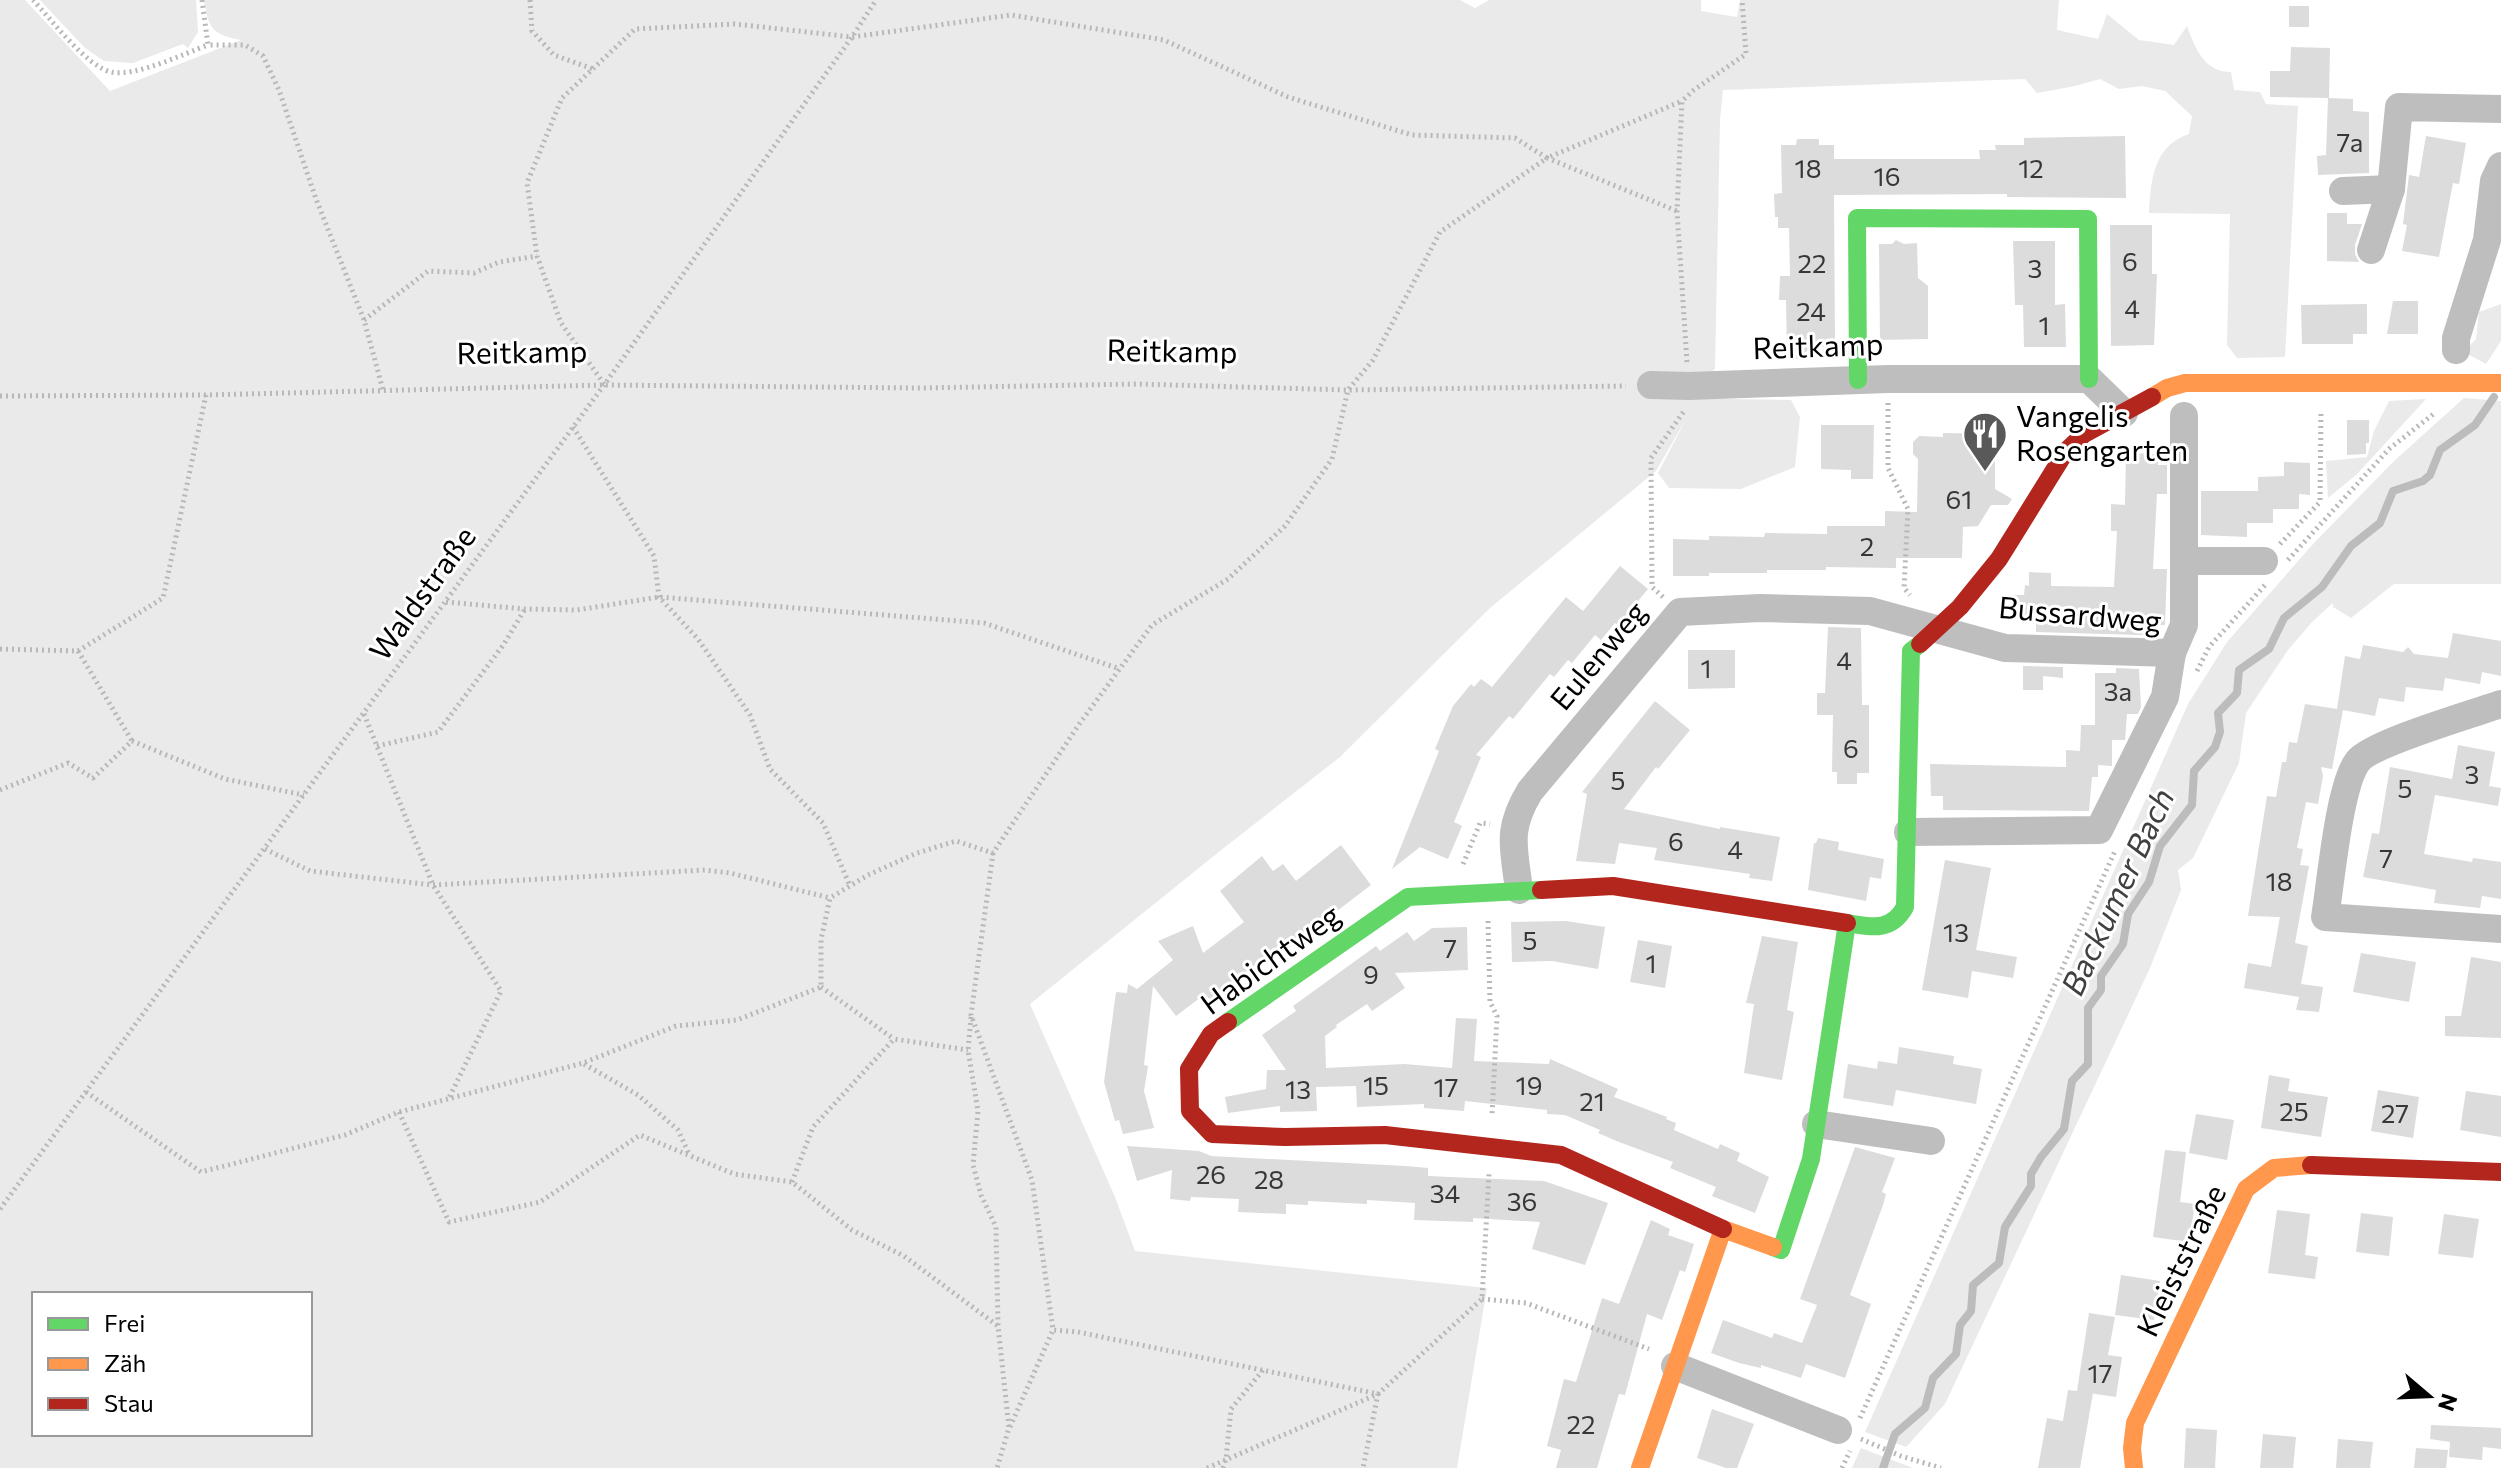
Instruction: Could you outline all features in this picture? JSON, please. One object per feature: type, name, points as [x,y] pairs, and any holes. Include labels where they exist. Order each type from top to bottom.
[{"type":"street","points":[[2371,250],[2391,189],[2399,107],[2501,109]]},
{"type":"street","points":[[2456,350],[2456,338],[2487,240],[2494,181],[2501,166]]},
{"type":"street","points":[[2343,191],[2391,189]]},
{"type":"street","points":[[1858,380],[1857,218],[2088,219],[2089,379],[2124,413],[2167,388],[2185,383],[2501,383]]},
{"type":"street","name":"Reitkamp","points":[[1651,385],[1888,379],[2089,379]]},
{"type":"street","name":"Bussardweg","points":[[1847,923],[1883,928],[1901,918],[1906,895],[1911,651],[1940,629],[1985,580],[2066,451],[2084,434],[2124,413]]},
{"type":"street","points":[[2172,653],[2184,625],[2184,416]]},
{"type":"street","points":[[2185,561],[2272,569]]},
{"type":"street","name":"Eulenweg","points":[[1513,826],[1530,791],[1680,612],[1760,608],[1870,611],[1940,629]]},
{"type":"street","name":"Bussardweg","points":[[1908,832],[2099,830],[2165,697],[2172,653],[2005,648],[1940,629]]},
{"type":"street","points":[[2501,704],[2401,738],[2359,758],[2347,780],[2325,917],[2501,929]]},
{"type":"street","points":[[1513,826],[1519,890]]},
{"type":"street","name":"Habichtweg","points":[[1723,1229],[1561,1155],[1385,1135],[1285,1137],[1212,1134],[1190,1111],[1189,1069],[1211,1034],[1408,897],[1613,886],[1847,923]]},
{"type":"street","points":[[1640,1468],[1723,1229],[1781,1250],[1811,1159],[1847,923]]},
{"type":"street","points":[[1816,1124],[1931,1141]]},
{"type":"street","name":"Kleiststraße","points":[[2134,1468],[2132,1448],[2135,1423],[2246,1189],[2274,1168],[2301,1165],[2501,1172]]},
{"type":"street","points":[[1675,1366],[1850,1430]]},
{"type":"path","points":[[33,0],[91,61],[110,72],[130,72],[208,45],[245,45],[263,56],[279,90],[316,199],[364,320],[383,390]]},
{"type":"path","points":[[202,0],[208,45]]},
{"type":"path","points":[[530,0],[532,31],[554,55],[593,69]]},
{"type":"path","name":"Waldstraße","points":[[0,1209],[604,385],[876,0]]},
{"type":"path","points":[[1009,1428],[998,1326],[996,1227],[981,1195],[973,1165],[978,1111],[968,1050],[993,853],[1080,723],[1152,625],[1228,579],[1285,526],[1332,459],[1348,390],[1373,360],[1440,232],[1547,158],[1682,101],[1746,54],[1742,0]]},
{"type":"path","points":[[604,385],[561,323],[537,256],[527,183],[562,98],[635,29],[735,24],[852,37],[1011,15],[1164,40],[1288,97],[1412,135],[1515,138],[1547,158],[1677,211]]},
{"type":"path","points":[[1680,612],[1652,587],[1651,458],[1684,414],[1689,386],[1677,211],[1682,101]]},
{"type":"path","points":[[364,320],[428,271],[474,273],[499,262],[537,256]]},
{"type":"path","points":[[1888,379],[1888,468],[1908,509],[1904,588],[1940,629]]},
{"type":"path","points":[[2191,681],[2209,647],[2272,569],[2320,502],[2321,381]]},
{"type":"path","points":[[2272,569],[2389,449],[2474,382]]},
{"type":"path","name":"Reitkamp","points":[[0,396],[206,395],[604,385],[921,388],[1136,384],[1348,390],[1651,385]]},
{"type":"path","points":[[0,649],[78,651],[163,598],[206,395]]},
{"type":"path","points":[[573,427],[654,556],[659,597],[698,639],[750,715],[770,769],[823,823],[850,886]]},
{"type":"path","points":[[445,602],[577,610],[659,597],[984,623],[1120,669]]},
{"type":"path","points":[[377,746],[438,732],[504,644],[525,609]]},
{"type":"path","points":[[78,651],[132,741],[225,779],[304,795]]},
{"type":"path","points":[[364,713],[433,885],[501,991],[449,1099]]},
{"type":"path","points":[[0,790],[68,763],[93,778],[132,741]]},
{"type":"path","points":[[1450,894],[1480,823],[1513,826]]},
{"type":"path","points":[[1842,1468],[1850,1430],[2120,839]]},
{"type":"path","points":[[265,849],[310,871],[433,885],[705,870],[730,873],[830,898],[917,853],[956,841],[993,853]]},
{"type":"path","points":[[1207,1468],[1378,1394],[1482,1299],[1497,1016],[1490,1002],[1487,892]]},
{"type":"path","points":[[821,987],[821,940],[830,898]]},
{"type":"path","points":[[86,1092],[201,1172],[345,1135],[399,1112],[583,1063],[676,1026],[737,1020],[821,987]]},
{"type":"path","points":[[821,987],[894,1039],[968,1050]]},
{"type":"path","points":[[971,1015],[1032,1180],[1053,1330],[1009,1428],[997,1468]]},
{"type":"path","points":[[792,1182],[813,1127],[894,1039]]},
{"type":"path","points":[[583,1063],[638,1095],[658,1112],[678,1130],[690,1155]]},
{"type":"path","points":[[399,1112],[449,1222],[540,1202],[640,1135],[734,1174],[792,1182],[852,1230],[904,1256],[998,1326]]},
{"type":"path","points":[[1482,1299],[1526,1303],[1664,1354],[1675,1366]]},
{"type":"path","points":[[1053,1330],[1078,1332],[1378,1394]]},
{"type":"path","points":[[1223,1468],[1231,1409],[1263,1370]]},
{"type":"path","points":[[1363,1468],[1378,1394]]},
{"type":"path","points":[[1873,1443],[1901,1456],[1941,1468]]},
{"type":"shaded area","points":[[0,0],[25,0],[110,91],[241,40],[214,29],[204,0],[1460,0],[1475,8],[1489,0],[1701,0],[1701,11],[1737,17],[1740,0],[2059,0],[2057,30],[2098,39],[2107,14],[2139,40],[2174,45],[2187,26],[2197,50],[2207,63],[2231,72],[2234,90],[2260,92],[2266,104],[2298,106],[2285,357],[2237,358],[2227,345],[2230,214],[2149,213],[2156,166],[2168,147],[2189,134],[2192,116],[2165,91],[2142,86],[2119,89],[2100,79],[2037,93],[2025,79],[1723,90],[1715,368],[1700,396],[1791,400],[1800,417],[1795,467],[1741,489],[1669,488],[1658,473],[1686,419],[1656,471],[1490,608],[1340,757],[1030,1004],[1115,1197],[1135,1251],[1487,1288],[1457,1468],[0,1468]]},
{"type":"shaded area","points":[[40,0],[196,0],[198,32],[188,48],[183,44],[133,63],[104,61],[85,48]]},
{"type":"shaded area","points":[[2501,304],[2501,341],[2486,364],[2464,352],[2476,339],[2479,312]]},
{"type":"shaded area","points":[[2464,398],[2501,401],[2501,584],[2394,584],[2351,618],[2333,607],[2333,603],[2288,650],[2246,713],[2239,763],[2193,858],[2178,870],[2181,890],[2150,968],[1945,1404],[1906,1447],[1865,1432],[2188,704],[2227,642],[2314,543],[2394,461]]},
{"type":"shaded area","points":[[2426,399],[2357,474],[2328,498],[2326,461],[2367,457],[2374,431],[2389,401]]},
{"type":"shaded area","points":[[1861,1448],[1913,1468],[1852,1468]]},
{"type":"building","points":[[2289,6],[2309,6],[2309,27],[2289,27]]},
{"type":"building","points":[[2291,47],[2330,48],[2329,98],[2270,97],[2270,71],[2290,71]]},
{"type":"building","points":[[2328,98],[2353,99],[2353,111],[2369,112],[2369,173],[2318,175],[2317,156],[2326,155]]},
{"type":"building","points":[[2125,136],[2126,198],[2007,197],[2007,194],[1834,195],[1835,347],[1808,347],[1808,359],[1787,359],[1786,300],[1779,300],[1780,276],[1790,276],[1789,228],[1778,228],[1774,194],[1782,193],[1781,145],[1796,145],[1797,139],[1819,139],[1819,145],[1834,145],[1834,159],[1980,159],[1979,150],[1996,150],[1995,145],[2024,145],[2024,138]]},
{"type":"building","points":[[2426,136],[2466,143],[2459,184],[2453,183],[2439,257],[2402,251],[2407,225],[2403,224],[2409,175],[2419,177]]},
{"type":"building","points":[[2327,213],[2347,213],[2347,224],[2362,224],[2355,245],[2359,262],[2327,261]]},
{"type":"building","points":[[2110,225],[2152,225],[2152,274],[2157,274],[2154,345],[2111,346]]},
{"type":"building","points":[[1896,240],[1904,244],[1917,243],[1918,278],[1928,286],[1928,339],[1880,340],[1879,244],[1892,244]]},
{"type":"building","points":[[2013,241],[2055,241],[2055,305],[2065,304],[2066,347],[2024,347],[2023,305],[2015,305]]},
{"type":"building","points":[[2393,301],[2418,301],[2418,334],[2387,334]]},
{"type":"building","points":[[2367,304],[2367,334],[2353,334],[2353,344],[2302,344],[2301,305]]},
{"type":"building","points":[[2347,420],[2369,420],[2366,454],[2347,455]]},
{"type":"building","points":[[1821,425],[1874,425],[1873,479],[1851,479],[1851,470],[1821,469]]},
{"type":"building","points":[[1943,433],[1995,434],[1995,489],[2012,499],[2008,505],[1991,505],[1978,526],[1963,527],[1962,558],[1896,558],[1896,568],[1826,567],[1826,570],[1673,576],[1673,539],[1764,537],[1765,533],[1827,534],[1827,526],[1885,526],[1885,511],[1917,512],[1918,459],[1913,454],[1913,442],[1919,436],[1943,437]]},
{"type":"building","points":[[2126,453],[2158,454],[2158,465],[2167,465],[2167,494],[2157,494],[2153,569],[2167,569],[2165,625],[2154,625],[2154,634],[2140,635],[2036,632],[2036,618],[2013,617],[2013,595],[2024,595],[2025,585],[2029,586],[2029,572],[2051,573],[2051,586],[2114,587],[2117,531],[2111,531],[2111,504],[2125,505]]},
{"type":"building","points":[[2284,462],[2310,463],[2310,495],[2299,494],[2299,509],[2273,509],[2273,523],[2247,523],[2247,537],[2201,535],[2201,491],[2258,491],[2258,477],[2284,476]]},
{"type":"building","points":[[1620,566],[1648,589],[1601,640],[1595,635],[1572,663],[1568,660],[1554,677],[1550,674],[1513,719],[1509,716],[1476,755],[1481,757],[1454,822],[1462,826],[1448,859],[1420,847],[1392,869],[1439,751],[1435,749],[1453,706],[1471,684],[1474,687],[1481,679],[1492,687],[1566,597],[1583,611]]},
{"type":"building","points":[[1828,627],[1861,628],[1862,705],[1869,705],[1869,773],[1857,773],[1857,784],[1837,784],[1837,772],[1832,772],[1833,715],[1817,715],[1817,693],[1825,693]]},
{"type":"building","points":[[2453,633],[2501,641],[2501,676],[2482,672],[2480,684],[2445,678],[2443,691],[2406,687],[2404,702],[2379,698],[2375,716],[2343,710],[2332,769],[2321,767],[2323,776],[2318,804],[2306,802],[2297,848],[2303,849],[2300,865],[2309,866],[2295,943],[2308,946],[2301,984],[2323,987],[2319,1012],[2296,1010],[2299,997],[2244,988],[2248,963],[2271,967],[2280,917],[2248,916],[2267,796],[2276,797],[2282,762],[2286,762],[2289,742],[2297,743],[2305,704],[2337,709],[2345,656],[2360,659],[2363,645],[2403,652],[2408,647],[2414,654],[2448,658]]},
{"type":"building","points":[[1688,650],[1735,650],[1735,688],[1688,689]]},
{"type":"building","points":[[2023,666],[2063,667],[2063,678],[2043,676],[2043,690],[2023,690]]},
{"type":"building","points":[[2116,668],[2139,669],[2141,707],[2138,714],[2127,714],[2125,740],[2112,740],[2112,766],[2098,765],[2098,777],[2092,777],[2089,811],[1943,810],[1943,796],[1931,796],[1930,764],[2066,767],[2066,750],[2080,751],[2081,725],[2095,725],[2095,673],[2116,673]]},
{"type":"building","points":[[1655,701],[1690,730],[1624,809],[1720,829],[1780,837],[1772,881],[1749,878],[1750,874],[1654,860],[1657,848],[1619,843],[1615,864],[1576,861],[1587,794],[1582,792]]},
{"type":"building","points":[[2458,745],[2495,752],[2489,786],[2501,788],[2498,806],[2435,795],[2424,854],[2472,862],[2473,858],[2501,862],[2501,899],[2482,896],[2480,908],[2434,903],[2436,890],[2363,877],[2372,833],[2379,834],[2390,767],[2452,779]]},
{"type":"building","points":[[1818,838],[1839,842],[1838,850],[1884,859],[1881,879],[1870,877],[1866,901],[1808,890],[1814,843]]},
{"type":"building","points":[[1341,845],[1371,885],[1278,956],[1274,951],[1210,1000],[1205,994],[1176,1016],[1153,986],[1144,1091],[1154,1128],[1123,1134],[1119,1120],[1115,1121],[1104,1082],[1116,992],[1127,993],[1128,984],[1137,989],[1173,960],[1158,941],[1193,926],[1203,953],[1244,922],[1220,891],[1262,856],[1273,871],[1283,864],[1296,881]]},
{"type":"building","points":[[1945,860],[1991,868],[1976,950],[2017,957],[2013,978],[1972,971],[1968,998],[1922,990]]},
{"type":"building","points":[[1566,921],[1605,927],[1598,969],[1552,961],[1512,962],[1511,922]]},
{"type":"building","points":[[1467,927],[1468,970],[1395,973],[1405,988],[1372,1011],[1367,1004],[1325,1036],[1326,1068],[1404,1064],[1452,1068],[1456,1018],[1477,1019],[1474,1061],[1549,1064],[1550,1059],[1618,1089],[1614,1097],[1667,1117],[1676,1123],[1674,1130],[1718,1149],[1720,1144],[1740,1153],[1737,1161],[1769,1177],[1755,1213],[1712,1196],[1716,1187],[1670,1168],[1673,1162],[1598,1133],[1600,1130],[1565,1115],[1547,1114],[1547,1110],[1465,1101],[1464,1111],[1424,1108],[1424,1104],[1357,1107],[1356,1086],[1316,1087],[1317,1111],[1280,1112],[1280,1106],[1228,1113],[1225,1097],[1266,1089],[1267,1070],[1286,1070],[1262,1035],[1296,1011],[1293,1006],[1376,946],[1380,951],[1407,932],[1414,941],[1432,928]]},
{"type":"building","points":[[1762,936],[1798,942],[1787,1010],[1794,1012],[1782,1080],[1744,1073],[1754,1004],[1746,1003]]},
{"type":"building","points":[[1638,940],[1672,946],[1665,988],[1630,982]]},
{"type":"building","points":[[2361,953],[2416,962],[2409,1002],[2353,992]]},
{"type":"building","points":[[2471,957],[2501,962],[2501,1038],[2445,1036],[2445,1016],[2461,1016]]},
{"type":"building","points":[[1899,1047],[1954,1056],[1953,1064],[1982,1069],[1976,1104],[1896,1090],[1893,1106],[1843,1098],[1848,1064],[1877,1069],[1878,1061],[1897,1064]]},
{"type":"building","points":[[2269,1075],[2290,1079],[2288,1091],[2328,1097],[2321,1137],[2261,1128]]},
{"type":"building","points":[[2378,1090],[2419,1097],[2413,1138],[2371,1131]]},
{"type":"building","points":[[2466,1091],[2501,1096],[2501,1137],[2460,1130]]},
{"type":"building","points":[[2196,1114],[2234,1120],[2227,1160],[2189,1153]]},
{"type":"building","points":[[1127,1146],[1199,1151],[1211,1156],[1428,1168],[1428,1176],[1544,1181],[1608,1203],[1585,1265],[1532,1249],[1540,1222],[1473,1218],[1473,1222],[1414,1220],[1415,1203],[1367,1200],[1367,1204],[1308,1201],[1308,1205],[1286,1204],[1286,1214],[1238,1212],[1239,1199],[1170,1199],[1172,1170],[1137,1181]]},
{"type":"building","points":[[1855,1147],[1895,1158],[1882,1192],[1886,1194],[1883,1205],[1850,1295],[1871,1304],[1845,1378],[1806,1364],[1801,1378],[1711,1353],[1723,1320],[1772,1338],[1774,1333],[1802,1343],[1817,1305],[1800,1299]]},
{"type":"building","points":[[2165,1150],[2186,1152],[2180,1202],[2195,1204],[2189,1242],[2153,1237]]},
{"type":"building","points":[[2277,1210],[2310,1214],[2305,1255],[2318,1257],[2315,1279],[2268,1273]]},
{"type":"building","points":[[2361,1213],[2393,1217],[2389,1256],[2356,1252]]},
{"type":"building","points":[[2444,1214],[2479,1219],[2473,1258],[2438,1254]]},
{"type":"building","points":[[1651,1220],[1670,1229],[1668,1235],[1694,1244],[1685,1272],[1680,1270],[1662,1320],[1647,1314],[1625,1395],[1619,1394],[1597,1468],[1556,1468],[1561,1450],[1547,1446],[1564,1379],[1576,1382],[1602,1298],[1619,1304]]},
{"type":"building","points":[[2121,1275],[2160,1281],[2154,1320],[2115,1315]]},
{"type":"building","points":[[2089,1313],[2115,1317],[2108,1355],[2122,1357],[2116,1397],[2093,1394],[2080,1468],[2038,1468],[2047,1418],[2063,1421],[2068,1390],[2077,1391]]},
{"type":"building","points":[[1712,1409],[1754,1424],[1737,1468],[1726,1468],[1697,1458]]},
{"type":"building","points":[[2431,1425],[2501,1428],[2501,1449],[2483,1447],[2482,1460],[2449,1457],[2450,1442],[2430,1439]]},
{"type":"building","points":[[2186,1428],[2217,1430],[2215,1468],[2184,1468]]},
{"type":"building","points":[[2263,1434],[2296,1437],[2293,1468],[2260,1468]]},
{"type":"building","points":[[2338,1439],[2373,1442],[2370,1468],[2336,1468]]},
{"type":"building","points":[[2416,1448],[2448,1450],[2446,1468],[2414,1468]]},
{"type":"waterway","name":"Backumer Bach","points":[[1883,1468],[1895,1434],[1925,1408],[1933,1378],[1956,1354],[1960,1325],[1971,1311],[1973,1285],[1999,1263],[2005,1227],[2031,1186],[2031,1174],[2041,1157],[2064,1129],[2072,1081],[2088,1064],[2088,1008],[2101,990],[2101,976],[2123,944],[2128,914],[2149,882],[2160,846],[2192,805],[2194,771],[2215,747],[2220,732],[2218,713],[2237,693],[2239,670],[2269,649],[2284,618],[2322,587],[2351,546],[2380,523],[2393,491],[2423,481],[2430,475],[2440,450],[2475,425],[2494,397]]},
{"type":"traffic: fast","points":[[1858,380],[1857,218],[2088,219],[2089,379]]},
{"type":"traffic: fast","points":[[1773,1247],[1781,1250],[1811,1159],[1847,923],[1880,926],[1894,921],[1905,907],[1911,651],[1920,644]]},
{"type":"traffic: fast","points":[[1228,1022],[1408,897],[1541,890]]},
{"type":"traffic: slow","points":[[2152,397],[2167,388],[2185,383],[2501,383]]},
{"type":"traffic: slow","points":[[2134,1468],[2132,1448],[2135,1423],[2246,1189],[2274,1168],[2311,1165]]},
{"type":"traffic: slow","points":[[1640,1468],[1723,1229],[1773,1247]]},
{"type":"traffic: jam","points":[[1920,644],[1960,607],[1999,559],[2066,451],[2084,434],[2152,397]]},
{"type":"traffic: jam","points":[[1541,890],[1613,886],[1847,923]]},
{"type":"traffic: jam","points":[[1228,1022],[1211,1034],[1189,1069],[1190,1111],[1212,1134],[1285,1137],[1385,1135],[1561,1155],[1723,1229]]},
{"type":"traffic: jam","points":[[2311,1165],[2501,1172]]},
{"type":"place","name":"Vangelis Rosengarten","points":[[1985,473]]}]
